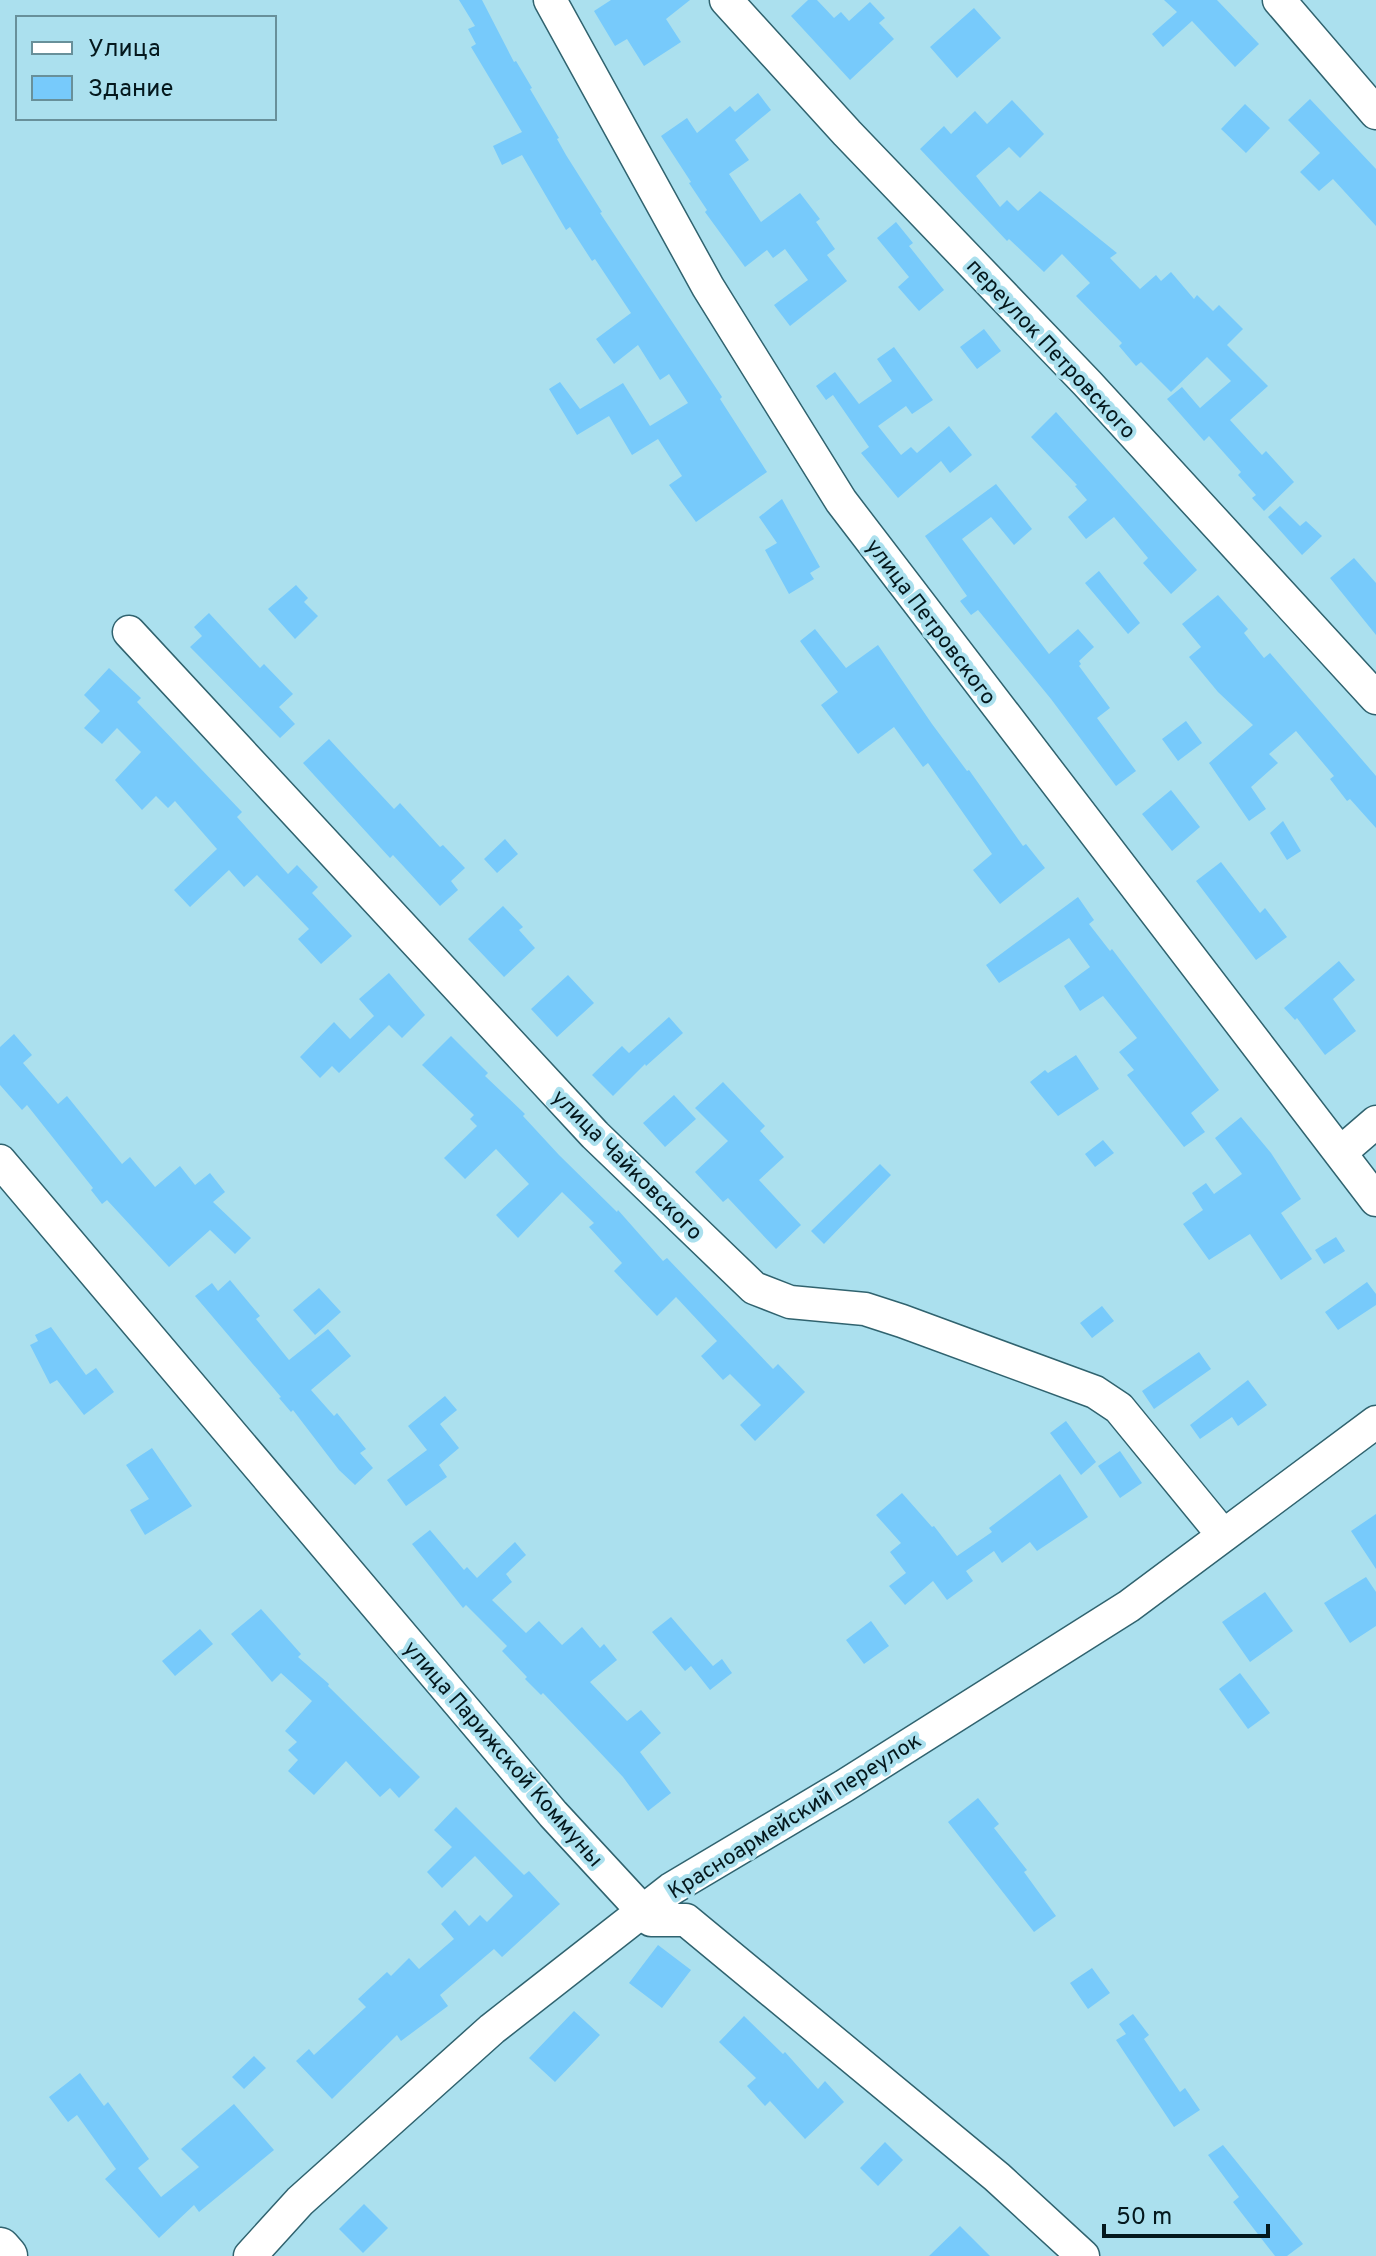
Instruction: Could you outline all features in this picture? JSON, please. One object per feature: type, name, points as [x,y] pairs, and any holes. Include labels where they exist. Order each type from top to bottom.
[{"type":"main road","points":[[0,2248],[7,2256]]},
{"type":"street","name":"улица Петровского","points":[[550,0],[708,287],[841,501],[1376,1200]]},
{"type":"street","name":"переулок Петровского","points":[[726,0],[847,133],[1087,383],[1376,698]]},
{"type":"street","points":[[1279,0],[1376,113]]},
{"type":"street","name":"улица Чайковского","points":[[129,632],[595,1135],[754,1288],[790,1302],[865,1309],[1095,1392],[1119,1408],[1223,1535]]},
{"type":"street","points":[[1340,1153],[1376,1122]]},
{"type":"street","name":"улица Парижской Коммуны","points":[[0,1161],[553,1814],[643,1911]]},
{"type":"street","name":"Красноармейский переулок","points":[[250,2256],[300,2201],[480,2039],[671,1889],[844,1786],[1129,1606],[1376,1422]]},
{"type":"street","points":[[643,1911],[651,1920],[686,1920],[997,2177],[1083,2256]]},
{"type":"building","points":[[459,0],[482,0],[600,213],[722,397],[720,399],[767,472],[696,522],[669,485],[682,476],[658,439],[632,455],[609,416],[577,435],[549,389],[560,382],[580,409],[623,383],[650,426],[688,403],[669,374],[660,380],[638,345],[614,364],[596,339],[631,313],[570,227],[566,230],[522,155],[502,165],[493,146],[522,132],[471,47],[476,44],[468,29],[475,26]]},
{"type":"building","points":[[611,0],[690,0],[666,19],[681,42],[644,66],[627,39],[615,46],[594,11]]},
{"type":"building","points":[[808,0],[817,0],[834,18],[841,12],[849,21],[870,2],[885,18],[879,23],[894,39],[850,80],[791,16]]},
{"type":"building","points":[[1164,0],[1217,0],[1259,44],[1235,67],[1192,21],[1163,47],[1152,34],[1177,12]]},
{"type":"building","points":[[974,8],[1001,38],[957,78],[930,47]]},
{"type":"building","points":[[758,93],[771,110],[735,140],[749,160],[729,174],[761,222],[800,193],[820,219],[816,222],[835,249],[827,255],[847,281],[790,326],[774,305],[808,280],[785,249],[773,258],[767,250],[745,267],[705,212],[707,210],[691,182],[661,136],[687,118],[697,133],[730,106],[735,112]]},
{"type":"building","points":[[1310,99],[1376,169],[1376,226],[1333,179],[1319,191],[1300,172],[1320,153],[1288,120]]},
{"type":"building","points":[[1012,100],[1044,134],[1020,158],[1009,147],[976,176],[1000,207],[1007,200],[1018,211],[1040,191],[1117,253],[1110,258],[1140,289],[1156,275],[1161,281],[1171,272],[1194,299],[1197,295],[1213,311],[1219,305],[1243,329],[1227,345],[1268,386],[1230,420],[1262,455],[1266,451],[1294,482],[1264,511],[1252,498],[1256,495],[1238,475],[1241,472],[1209,436],[1204,441],[1167,399],[1182,387],[1200,408],[1231,381],[1207,357],[1171,392],[1141,362],[1136,366],[1119,346],[1122,343],[1076,296],[1090,283],[1062,254],[1044,272],[1009,239],[1007,241],[920,149],[944,126],[951,134],[975,111],[987,124]]},
{"type":"building","points":[[1245,104],[1270,128],[1246,153],[1221,129]]},
{"type":"building","points":[[896,222],[913,243],[909,246],[944,290],[919,311],[898,287],[909,277],[877,238]]},
{"type":"building","points":[[984,329],[1001,351],[977,369],[960,347]]},
{"type":"building","points":[[894,347],[933,400],[912,414],[906,406],[878,426],[901,455],[911,447],[917,453],[949,426],[972,455],[950,473],[941,461],[898,498],[861,453],[869,447],[833,395],[826,400],[816,386],[835,372],[859,404],[892,381],[877,359]]},
{"type":"building","points":[[1056,412],[1197,570],[1171,594],[1143,563],[1148,558],[1114,517],[1086,539],[1068,517],[1087,500],[1077,485],[1031,437]]},
{"type":"building","points":[[996,484],[1032,529],[1014,545],[991,517],[962,539],[1049,654],[1078,629],[1094,647],[1079,661],[1079,666],[1110,708],[1097,718],[1136,771],[1116,786],[1051,699],[978,610],[971,615],[960,601],[967,596],[925,536]]},
{"type":"building","points":[[782,499],[820,567],[810,573],[814,579],[789,594],[765,550],[777,543],[759,517]]},
{"type":"building","points":[[1280,506],[1300,526],[1306,521],[1322,536],[1302,555],[1268,517]]},
{"type":"building","points":[[1354,558],[1376,583],[1376,635],[1330,578]]},
{"type":"building","points":[[1099,571],[1140,623],[1128,634],[1085,583]]},
{"type":"building","points":[[296,585],[308,598],[304,602],[318,616],[295,639],[268,609]]},
{"type":"building","points":[[1218,595],[1248,629],[1244,633],[1264,658],[1270,653],[1376,776],[1376,828],[1350,799],[1347,801],[1330,779],[1334,776],[1296,731],[1269,754],[1278,763],[1251,787],[1266,809],[1249,821],[1209,763],[1253,725],[1218,692],[1189,657],[1201,647],[1182,624]]},
{"type":"building","points":[[209,613],[260,668],[264,664],[293,694],[279,707],[295,724],[280,738],[190,647],[202,636],[194,627]]},
{"type":"building","points":[[815,629],[846,668],[878,645],[932,724],[1023,846],[1026,844],[1045,868],[1000,904],[973,870],[992,854],[928,763],[923,767],[894,727],[858,754],[821,705],[838,692],[800,641]]},
{"type":"building","points":[[109,668],[141,698],[137,702],[242,812],[237,817],[288,874],[297,865],[318,887],[312,893],[352,936],[321,964],[298,939],[309,929],[257,875],[244,887],[229,870],[190,907],[174,890],[217,849],[175,801],[168,808],[156,796],[142,810],[115,780],[141,752],[117,728],[102,744],[84,728],[100,711],[84,695]]},
{"type":"building","points":[[1186,721],[1202,743],[1178,761],[1162,739]]},
{"type":"building","points":[[329,739],[394,809],[400,803],[440,847],[443,845],[465,868],[451,881],[458,890],[440,906],[393,855],[390,858],[303,763]]},
{"type":"building","points":[[1171,790],[1200,827],[1172,851],[1142,814]]},
{"type":"building","points":[[1283,821],[1301,851],[1287,860],[1270,833]]},
{"type":"building","points":[[505,839],[518,854],[497,873],[484,859]]},
{"type":"building","points":[[1221,862],[1260,913],[1265,908],[1287,937],[1256,960],[1196,881]]},
{"type":"building","points":[[1078,897],[1094,920],[1089,924],[1110,951],[1112,949],[1219,1090],[1191,1113],[1205,1132],[1184,1147],[1127,1075],[1134,1070],[1119,1052],[1137,1038],[1103,996],[1080,1011],[1064,986],[1090,967],[1069,938],[999,983],[986,965]]},
{"type":"building","points":[[503,906],[523,927],[519,930],[535,948],[504,977],[468,939]]},
{"type":"building","points":[[1339,961],[1355,980],[1333,999],[1356,1031],[1325,1055],[1297,1018],[1295,1020],[1284,1008]]},
{"type":"building","points":[[389,973],[425,1015],[402,1038],[389,1025],[339,1073],[332,1066],[320,1078],[300,1057],[334,1022],[350,1039],[374,1016],[359,999]]},
{"type":"building","points":[[568,975],[594,1003],[557,1037],[531,1009]]},
{"type":"building","points":[[669,1017],[683,1033],[613,1096],[592,1075],[622,1046],[629,1053]]},
{"type":"building","points":[[14,1034],[32,1055],[23,1063],[58,1104],[67,1096],[122,1164],[130,1157],[155,1187],[180,1166],[195,1185],[210,1173],[225,1192],[213,1202],[251,1238],[235,1254],[210,1230],[169,1267],[107,1200],[102,1204],[91,1190],[93,1188],[27,1105],[22,1110],[0,1085],[0,1047]]},
{"type":"building","points":[[451,1036],[488,1073],[485,1076],[525,1114],[523,1116],[559,1155],[618,1210],[663,1261],[667,1258],[773,1369],[778,1364],[805,1392],[755,1441],[740,1425],[761,1405],[730,1374],[723,1380],[701,1356],[717,1341],[676,1297],[657,1316],[614,1271],[622,1263],[589,1227],[594,1223],[562,1192],[518,1238],[496,1215],[529,1184],[496,1149],[465,1179],[444,1158],[477,1126],[470,1119],[474,1115],[422,1065]]},
{"type":"building","points":[[1076,1055],[1099,1089],[1058,1116],[1030,1082],[1045,1070],[1048,1073]]},
{"type":"building","points":[[723,1082],[765,1126],[760,1131],[784,1157],[759,1180],[801,1225],[776,1249],[728,1198],[723,1202],[695,1172],[728,1141],[695,1108]]},
{"type":"building","points":[[674,1095],[696,1119],[665,1147],[643,1123]]},
{"type":"building","points":[[1241,1117],[1271,1153],[1301,1199],[1281,1213],[1312,1259],[1281,1280],[1250,1234],[1209,1260],[1183,1224],[1203,1210],[1192,1193],[1206,1183],[1214,1194],[1242,1174],[1215,1138]]},
{"type":"building","points":[[1103,1140],[1114,1153],[1095,1167],[1085,1154]]},
{"type":"building","points":[[880,1164],[891,1175],[824,1244],[811,1231]]},
{"type":"building","points":[[1336,1237],[1345,1251],[1324,1264],[1315,1250]]},
{"type":"building","points":[[230,1280],[260,1316],[256,1319],[289,1360],[328,1329],[351,1356],[311,1390],[334,1416],[337,1413],[366,1449],[360,1453],[373,1468],[355,1485],[339,1470],[293,1410],[291,1412],[195,1296],[212,1283],[218,1291]]},
{"type":"building","points":[[1367,1282],[1376,1294],[1376,1305],[1338,1330],[1325,1312]]},
{"type":"building","points":[[319,1288],[341,1312],[315,1335],[293,1310]]},
{"type":"building","points":[[1102,1306],[1114,1321],[1092,1338],[1080,1323]]},
{"type":"building","points":[[51,1327],[86,1375],[96,1368],[114,1392],[84,1415],[57,1380],[50,1384],[30,1345],[38,1341],[35,1335]]},
{"type":"building","points":[[1199,1352],[1211,1369],[1154,1409],[1142,1391]]},
{"type":"building","points":[[1248,1380],[1267,1405],[1238,1426],[1232,1417],[1200,1439],[1190,1425]]},
{"type":"building","points":[[445,1396],[457,1410],[440,1424],[459,1448],[439,1465],[447,1477],[406,1506],[387,1480],[427,1450],[408,1426]]},
{"type":"building","points":[[1066,1421],[1096,1462],[1081,1475],[1050,1433]]},
{"type":"building","points":[[152,1448],[192,1506],[145,1535],[130,1510],[149,1499],[126,1465]]},
{"type":"building","points":[[1120,1451],[1142,1483],[1120,1498],[1098,1466]]},
{"type":"building","points":[[1060,1474],[1088,1517],[1037,1551],[1030,1542],[1002,1563],[994,1551],[966,1571],[973,1581],[947,1600],[933,1581],[905,1605],[889,1586],[906,1573],[890,1552],[901,1543],[876,1515],[902,1493],[934,1526],[957,1556],[992,1532],[989,1528]]},
{"type":"building","points":[[1376,1514],[1376,1569],[1351,1531]]},
{"type":"building","points":[[430,1530],[464,1570],[467,1567],[477,1578],[515,1542],[526,1555],[506,1574],[512,1582],[492,1600],[526,1633],[539,1621],[562,1645],[582,1627],[600,1648],[604,1644],[617,1660],[590,1682],[627,1721],[641,1710],[661,1733],[640,1752],[671,1793],[648,1811],[623,1777],[543,1693],[541,1695],[525,1679],[527,1677],[502,1651],[507,1646],[466,1605],[463,1608],[412,1544]]},
{"type":"building","points":[[1366,1577],[1376,1592],[1376,1626],[1350,1643],[1324,1603]]},
{"type":"building","points":[[1265,1592],[1293,1631],[1250,1662],[1222,1622]]},
{"type":"building","points":[[261,1609],[301,1654],[298,1657],[329,1684],[420,1777],[399,1798],[390,1788],[380,1797],[346,1761],[314,1795],[288,1771],[298,1760],[288,1750],[297,1742],[285,1731],[312,1701],[281,1673],[272,1682],[231,1634]]},
{"type":"building","points":[[671,1617],[713,1666],[722,1659],[732,1673],[710,1690],[691,1666],[685,1671],[652,1632]]},
{"type":"building","points":[[871,1621],[889,1646],[864,1664],[846,1640]]},
{"type":"building","points":[[200,1629],[213,1644],[175,1676],[162,1661]]},
{"type":"building","points":[[1240,1673],[1270,1713],[1248,1729],[1219,1689]]},
{"type":"building","points":[[978,1798],[999,1824],[994,1828],[1027,1870],[1024,1872],[1056,1916],[1034,1932],[948,1822]]},
{"type":"building","points":[[456,1807],[524,1875],[529,1871],[560,1904],[502,1957],[494,1949],[440,1995],[448,2006],[401,2041],[397,2035],[332,2099],[296,2061],[309,2049],[314,2055],[366,2007],[358,1999],[387,1972],[391,1976],[409,1958],[419,1969],[454,1939],[441,1924],[455,1910],[469,1926],[480,1915],[487,1922],[513,1896],[475,1856],[442,1888],[427,1872],[452,1847],[434,1830]]},
{"type":"building","points":[[658,1945],[691,1970],[662,2008],[629,1983]]},
{"type":"building","points":[[1092,1968],[1110,1993],[1088,2009],[1070,1983]]},
{"type":"building","points":[[574,2011],[600,2035],[555,2082],[529,2058]]},
{"type":"building","points":[[1133,2014],[1149,2035],[1144,2039],[1180,2092],[1185,2088],[1200,2110],[1174,2127],[1116,2040],[1126,2034],[1119,2024]]},
{"type":"building","points":[[744,2016],[783,2054],[785,2052],[818,2089],[825,2081],[844,2102],[805,2139],[770,2101],[765,2106],[747,2086],[756,2078],[719,2042]]},
{"type":"building","points":[[254,2056],[266,2068],[244,2089],[232,2077]]},
{"type":"building","points":[[80,2073],[104,2106],[108,2102],[149,2159],[138,2168],[161,2197],[199,2167],[181,2149],[234,2104],[274,2150],[199,2212],[194,2205],[159,2238],[105,2179],[116,2169],[77,2115],[68,2122],[49,2097]]},
{"type":"building","points":[[885,2142],[903,2160],[878,2186],[860,2168]]},
{"type":"building","points":[[1223,2145],[1303,2244],[1287,2256],[1275,2256],[1233,2202],[1239,2197],[1208,2155]]},
{"type":"building","points":[[364,2204],[388,2228],[363,2253],[339,2229]]},
{"type":"building","points":[[960,2226],[990,2256],[929,2256]]}]
